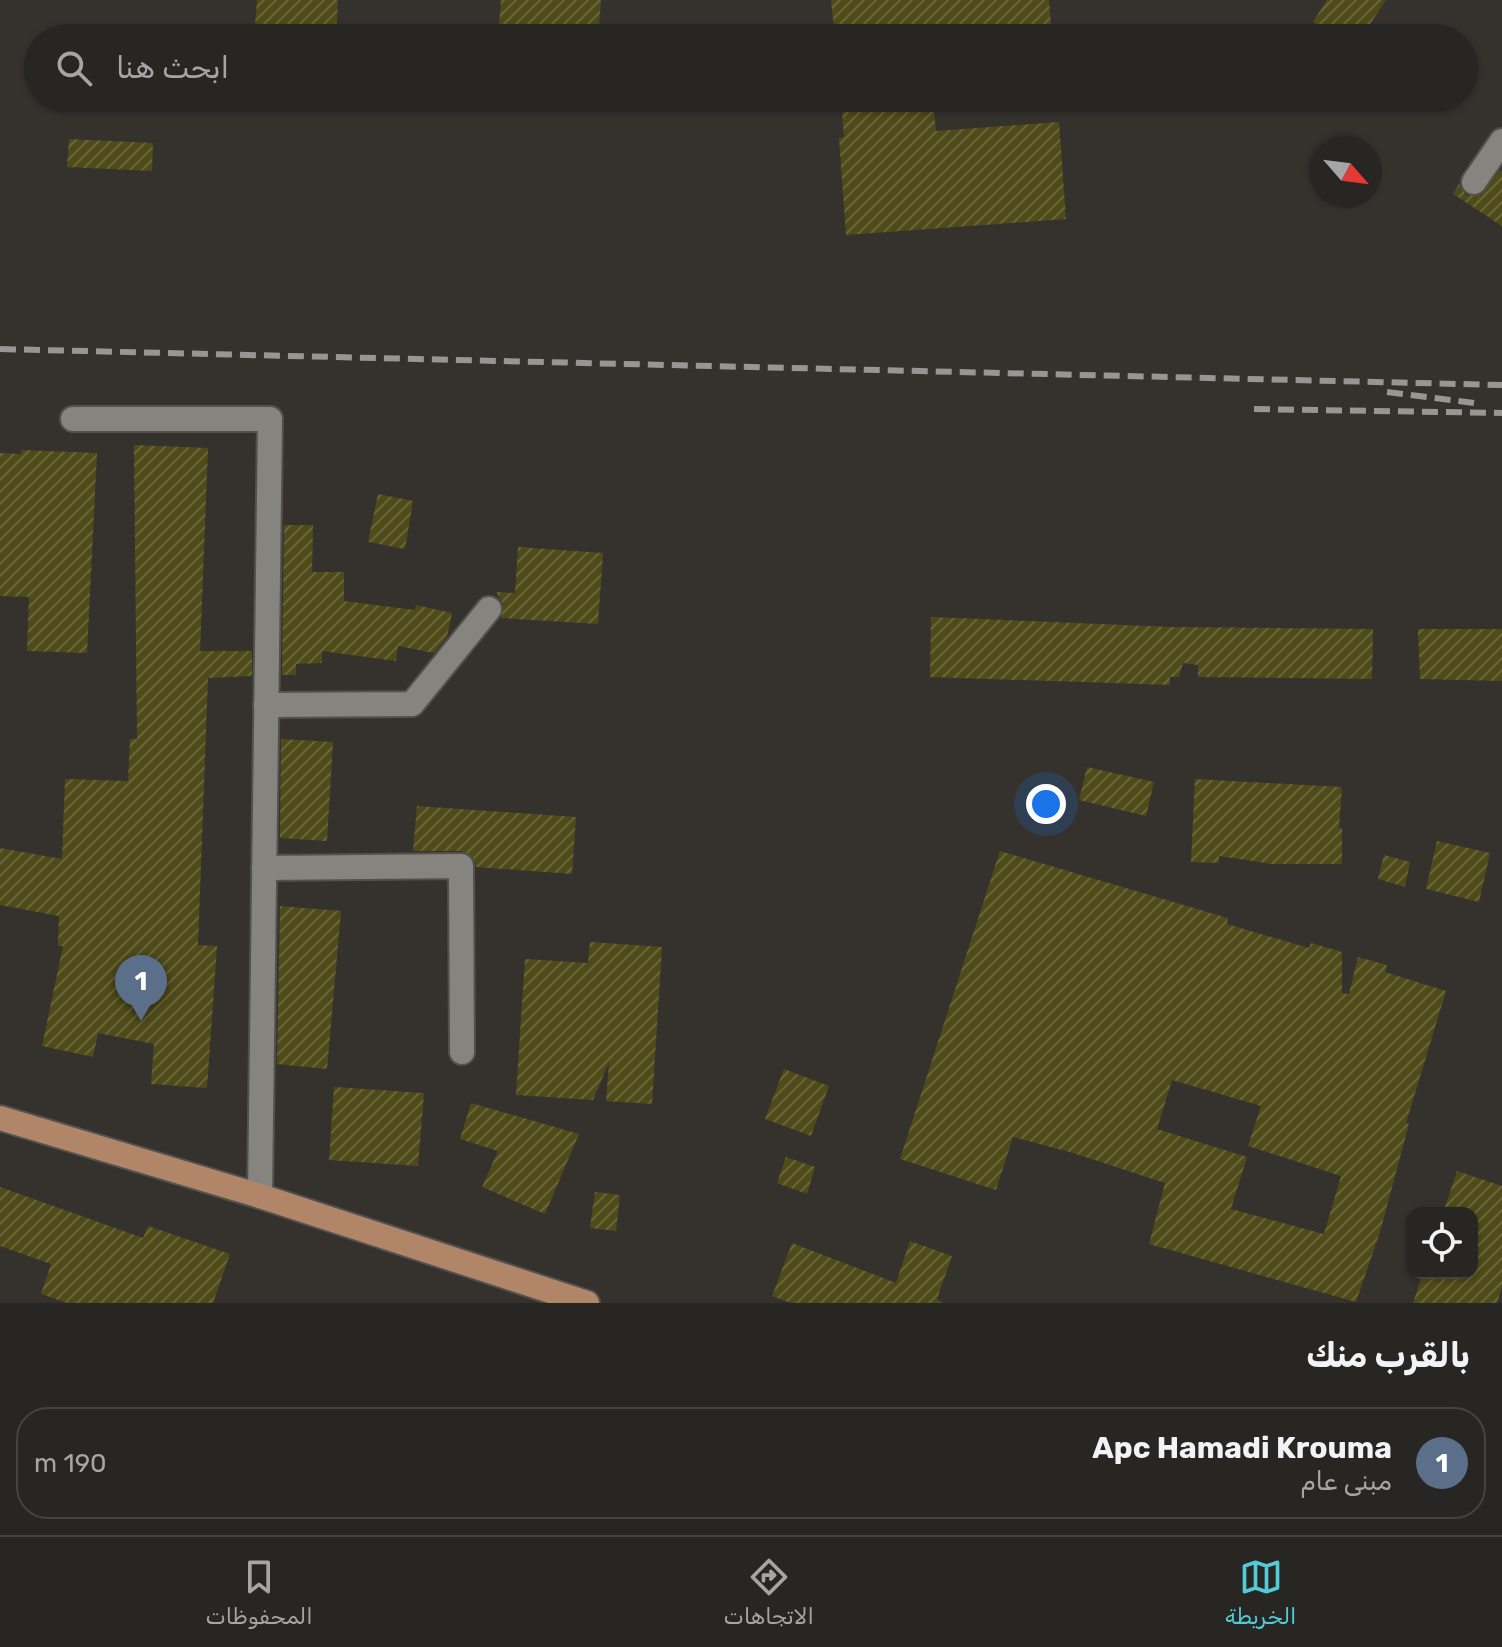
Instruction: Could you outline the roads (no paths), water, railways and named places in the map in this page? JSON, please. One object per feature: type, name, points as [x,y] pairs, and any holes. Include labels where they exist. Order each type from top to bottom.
[{"type":"main road","points":[[0,1118],[260,1196],[587,1303]]},
{"type":"street","points":[[1474,182],[1502,141]]},
{"type":"street","points":[[73,419],[270,419],[260,1196]]},
{"type":"street","points":[[266,705],[412,704],[489,609]]},
{"type":"street","points":[[264,868],[461,866],[462,1052]]},
{"type":"railway","points":[[0,349],[1502,385]]},
{"type":"railway","points":[[1387,392],[1474,403]]},
{"type":"railway","points":[[1254,409],[1502,413]]},
{"type":"place","name":"Apc Hamadi Krouma","points":[[141,1021]]}]
